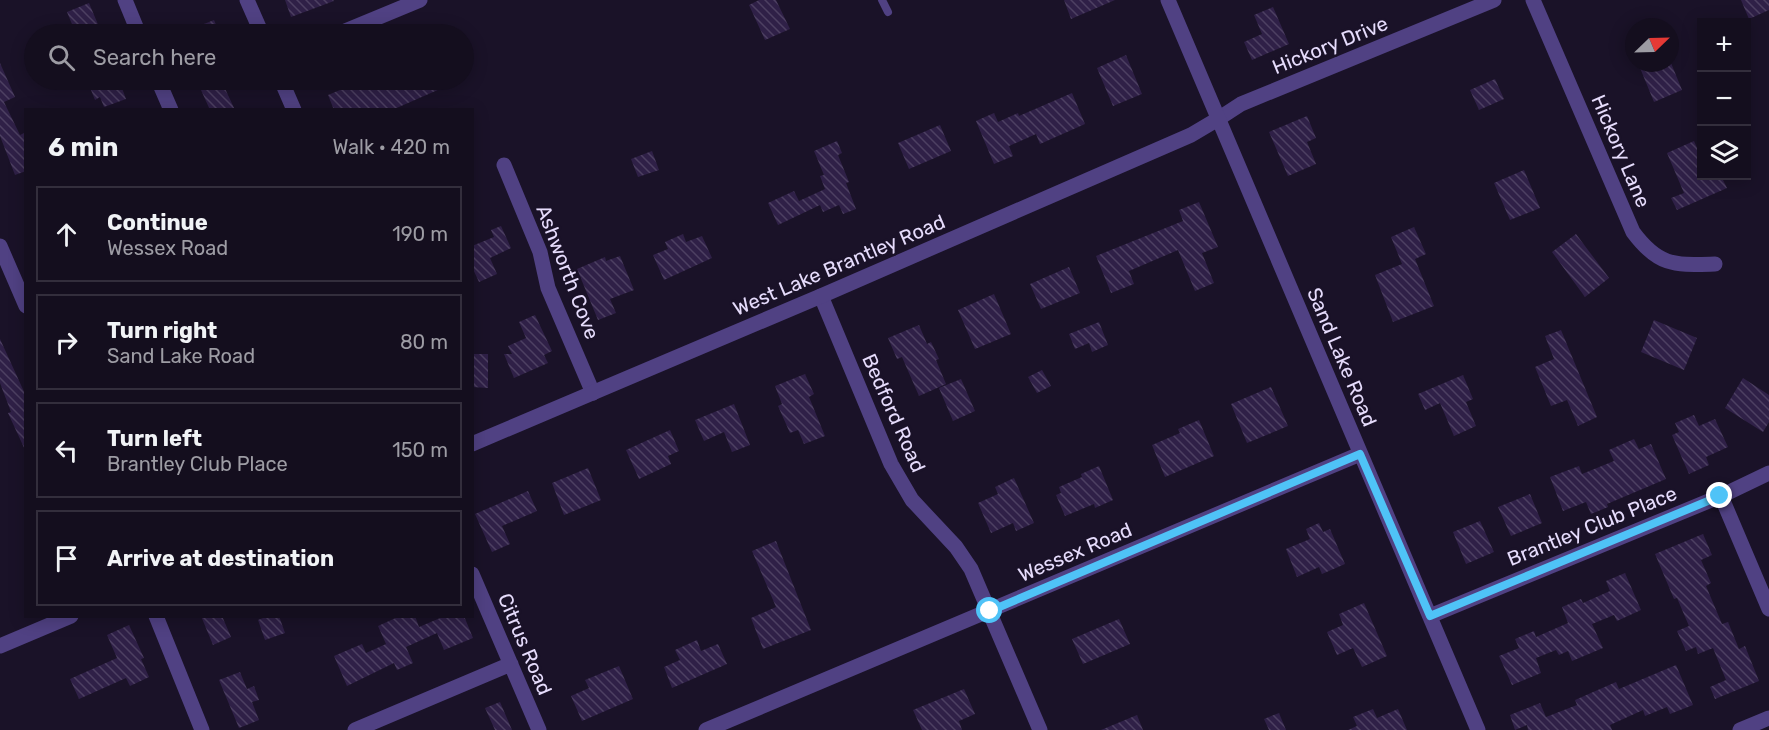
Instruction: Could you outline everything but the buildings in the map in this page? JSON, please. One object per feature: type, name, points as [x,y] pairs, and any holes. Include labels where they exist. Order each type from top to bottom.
[{"type":"street","points":[[125,0],[136,24]]},
{"type":"street","points":[[247,0],[258,24]]},
{"type":"street","points":[[362,24],[420,0]]},
{"type":"street","name":"Sand Lake Road","points":[[1168,0],[1478,730]]},
{"type":"street","name":"Hickory Drive","points":[[1218,119],[1241,104],[1473,4],[1494,0]]},
{"type":"street","name":"Hickory Lane","points":[[1533,0],[1633,232],[1643,246],[1660,260],[1682,264],[1715,264]]},
{"type":"street","points":[[162,90],[170,108]]},
{"type":"street","points":[[285,90],[293,108]]},
{"type":"street","name":"West Lake Brantley Road","points":[[474,443],[821,296],[1191,135],[1218,119]]},
{"type":"street","name":"Ashworth Cove","points":[[504,165],[540,252],[548,288],[593,393]]},
{"type":"street","points":[[0,246],[24,301]]},
{"type":"street","name":"Bedford Road","points":[[821,296],[891,464],[912,500],[956,547],[971,569],[1040,730]]},
{"type":"street","name":"Wessex Road","points":[[706,730],[1360,454]]},
{"type":"street","name":"Brantley Club Place","points":[[1430,616],[1720,496],[1769,473]]},
{"type":"street","points":[[1720,496],[1769,609]]},
{"type":"street","name":"Citrus Road","points":[[474,579],[539,730]]},
{"type":"street","points":[[0,646],[66,618]]},
{"type":"street","points":[[157,618],[202,730]]},
{"type":"street","points":[[355,730],[511,664]]},
{"type":"street","points":[[1740,730],[1769,718]]},
{"type":"lane","points":[[882,0],[888,12]]},
{"type":"route","points":[[990,611],[1360,454],[1430,616],[1720,496]]}]
